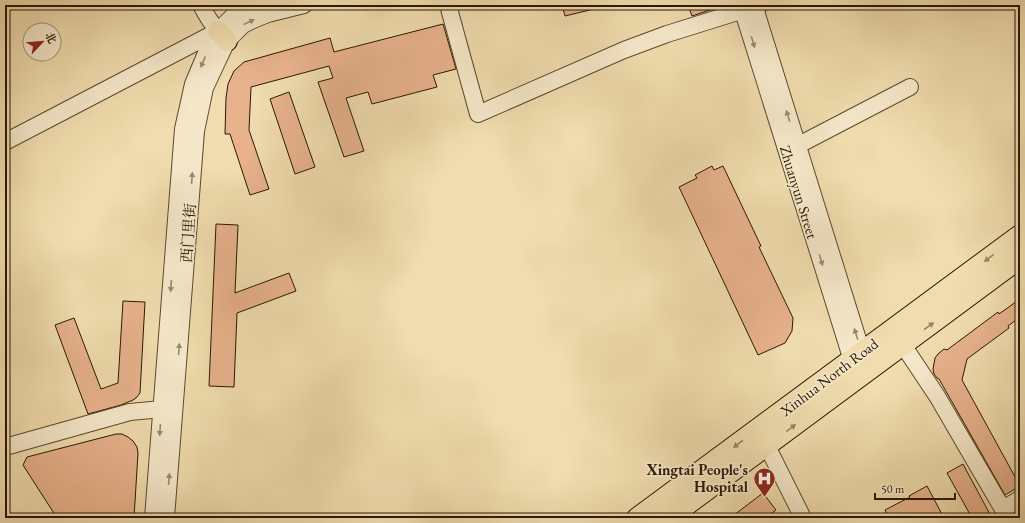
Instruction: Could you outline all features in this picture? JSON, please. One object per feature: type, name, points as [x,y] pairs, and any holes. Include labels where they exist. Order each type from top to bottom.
[{"type":"main road","name":"Xinhua North Road","points":[[676,516],[763,437],[857,356],[1020,235]]},
{"type":"main road","name":"Xinhua North Road","points":[[637,518],[863,375],[1020,258]]},
{"type":"street","points":[[201,5],[207,17],[223,36]]},
{"type":"street","points":[[153,518],[183,129],[193,84],[206,53],[223,36],[236,14],[256,5]]},
{"type":"street","name":"西门里街","points":[[166,518],[196,131],[206,88],[223,36],[268,14],[304,5]]},
{"type":"street","points":[[448,5],[478,114],[624,50],[750,6]]},
{"type":"street","name":"Zhuanyun Street","points":[[750,6],[792,148],[863,375]]},
{"type":"street","points":[[5,142],[223,36]]},
{"type":"street","points":[[792,148],[910,87]]},
{"type":"street","points":[[903,345],[937,396],[1005,514],[1020,499]]},
{"type":"street","points":[[5,447],[130,412],[162,409]]},
{"type":"street","points":[[763,437],[803,518]]},
{"type":"building","points":[[562,5],[597,5],[598,8],[565,16]]},
{"type":"building","points":[[688,5],[719,5],[719,7],[692,16]]},
{"type":"building","points":[[443,24],[456,69],[433,75],[437,87],[372,104],[368,92],[346,98],[364,151],[344,157],[318,82],[333,78],[329,66],[251,87],[249,130],[269,189],[250,195],[230,134],[225,134],[228,84],[234,71],[244,62],[330,38],[334,52]]},
{"type":"building","points":[[289,92],[315,167],[295,174],[270,99]]},
{"type":"building","points":[[712,166],[714,170],[723,166],[793,318],[792,331],[785,343],[758,355],[679,187],[697,178],[695,175]]},
{"type":"building","points":[[216,224],[238,225],[235,293],[289,273],[296,291],[237,313],[234,387],[209,386]]},
{"type":"building","points":[[1020,299],[1020,317],[1008,326],[1009,328],[967,359],[962,380],[1020,486],[1005,495],[939,379],[934,374],[933,369],[935,358],[944,349],[947,350],[998,312],[999,314]]},
{"type":"building","points":[[123,301],[145,302],[140,393],[133,400],[121,405],[88,414],[55,325],[74,318],[101,389],[118,383]]},
{"type":"building","points":[[116,434],[122,434],[128,437],[137,447],[138,453],[134,518],[57,518],[23,465],[27,457]]},
{"type":"building","points":[[963,464],[992,518],[972,518],[947,473]]},
{"type":"building","points":[[927,486],[944,518],[889,518],[885,510]]},
{"type":"building","points":[[763,493],[776,510],[765,518],[730,518]]},
{"type":"place","name":"Xingtai People's Hospital","points":[[764,498]]}]
